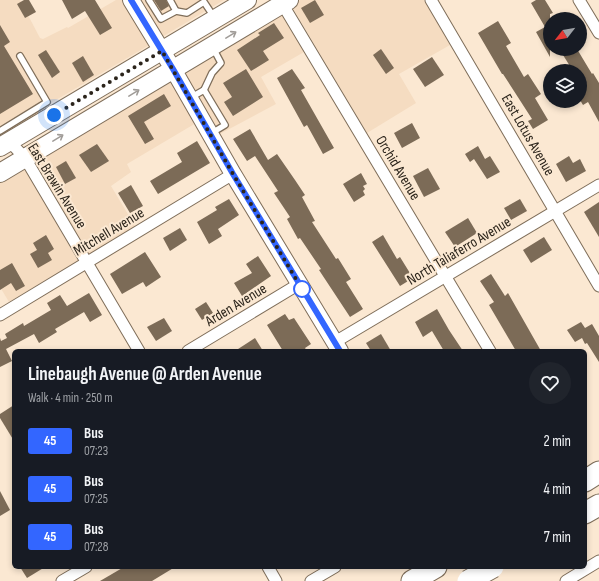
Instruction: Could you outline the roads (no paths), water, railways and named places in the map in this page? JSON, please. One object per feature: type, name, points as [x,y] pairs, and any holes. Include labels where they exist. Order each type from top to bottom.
[{"type":"highway","points":[[587,480],[599,472]]},
{"type":"highway","points":[[587,512],[599,505]]},
{"type":"highway","points":[[468,581],[489,569]]},
{"type":"main road","points":[[2,139],[51,108],[162,51],[247,0]]},
{"type":"main road","points":[[0,173],[284,1]]},
{"type":"street","points":[[131,0],[337,347]]},
{"type":"street","name":"East Lotus Avenue","points":[[431,0],[599,286]]},
{"type":"street","points":[[580,0],[599,33]]},
{"type":"street","name":"Orchid Avenue","points":[[284,1],[489,349]]},
{"type":"street","name":"East Brawin Avenue","points":[[2,139],[25,158],[138,349]]},
{"type":"street","name":"Mitchell Avenue","points":[[0,314],[233,174]]},
{"type":"street","name":"North Taliaferro Avenue","points":[[337,347],[446,276],[599,185]]},
{"type":"street","name":"Arden Avenue","points":[[191,349],[299,284]]},
{"type":"street","points":[[587,568],[599,561]]},
{"type":"street","points":[[62,581],[83,569]]},
{"type":"street","points":[[269,569],[276,581]]},
{"type":"street","points":[[311,581],[331,569]]},
{"type":"street","points":[[469,569],[477,581]]},
{"type":"street","points":[[566,581],[586,569]]},
{"type":"lane","points":[[150,0],[161,19],[176,10],[188,13],[204,2],[215,19]]},
{"type":"lane","points":[[170,0],[176,10]]},
{"type":"lane","points":[[190,98],[204,90],[212,73],[222,62],[212,46]]},
{"type":"lane","points":[[20,56],[51,108]]},
{"type":"lane","points":[[204,90],[225,126],[210,134]]}]
